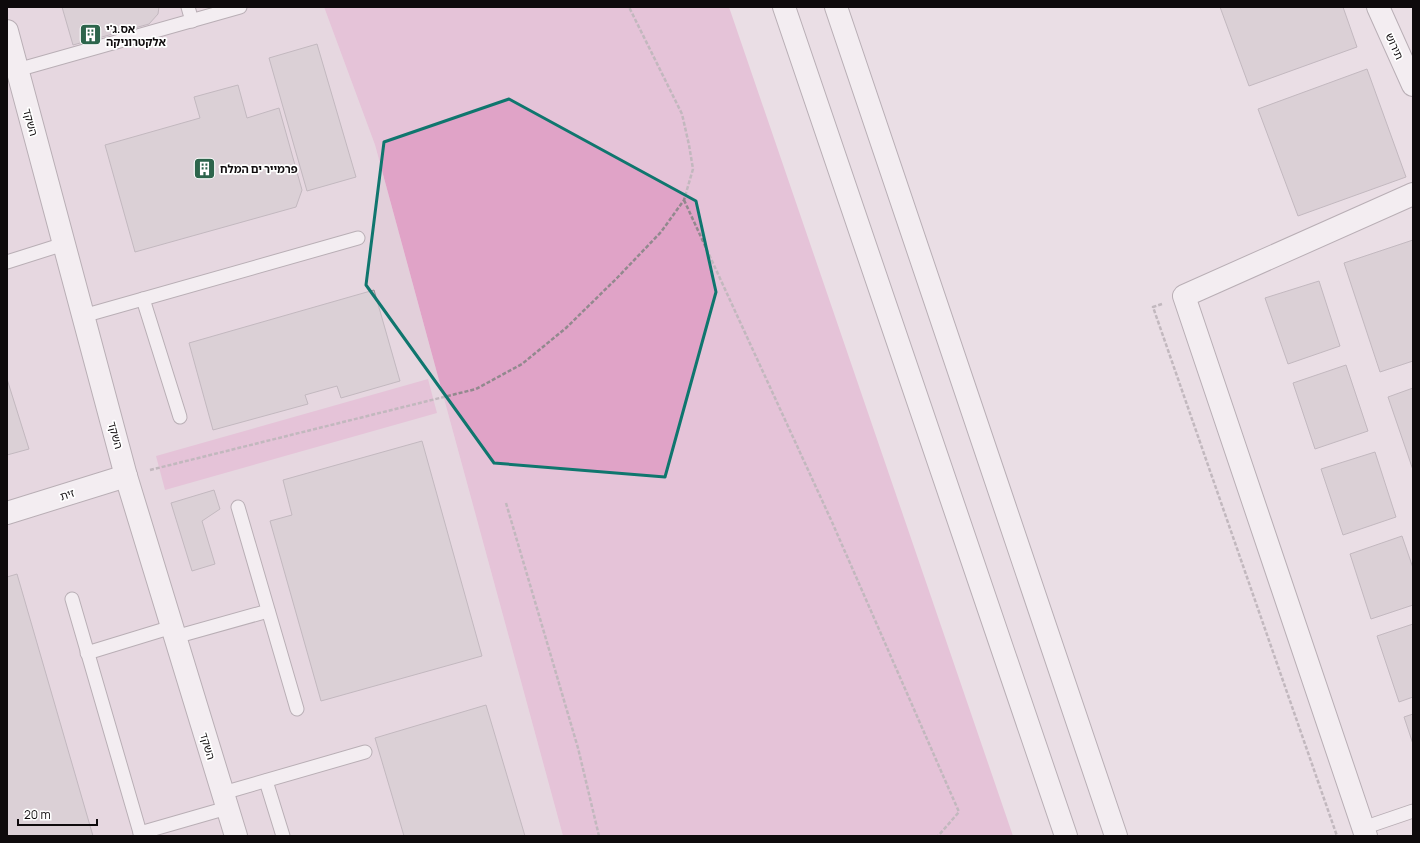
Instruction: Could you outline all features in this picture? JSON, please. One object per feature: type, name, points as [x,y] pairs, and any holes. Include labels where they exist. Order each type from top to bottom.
[{"type":"street","points":[[784,7],[1066,836]]},
{"type":"street","points":[[836,7],[1116,836]]},
{"type":"street","name":"תירוש","points":[[1378,7],[1413,85]]},
{"type":"street","name":"השקד","points":[[7,31],[13,64],[64,244],[126,476],[236,836]]},
{"type":"street","points":[[1364,832],[1184,296],[1413,194]]},
{"type":"street","name":"זית","points":[[7,513],[126,476]]},
{"type":"lane","points":[[188,7],[192,21]]},
{"type":"lane","points":[[13,64],[192,21],[240,7]]},
{"type":"lane","points":[[83,316],[358,238]]},
{"type":"lane","points":[[7,262],[64,244]]},
{"type":"lane","points":[[143,299],[180,417]]},
{"type":"lane","points":[[238,507],[297,709]]},
{"type":"lane","points":[[72,599],[140,835],[225,801],[266,781],[365,752]]},
{"type":"lane","points":[[87,653],[268,611]]},
{"type":"lane","points":[[266,781],[283,836]]},
{"type":"lane","points":[[1364,832],[1413,810]]},
{"type":"path","points":[[126,476],[476,389],[522,364],[566,328],[661,232],[684,200],[693,169],[690,146],[682,114],[629,7]]},
{"type":"path","points":[[684,200],[832,522],[959,812],[938,836]]},
{"type":"path","points":[[1153,307],[1337,836]]},
{"type":"path","points":[[506,504],[578,748],[599,836]]},
{"type":"highlighted area","points":[[509,99],[696,201],[716,292],[665,477],[494,463],[366,285],[384,142]]},
{"type":"shaded area","points":[[7,7],[324,7],[375,145],[563,836],[7,836]]},
{"type":"shaded area","points":[[324,7],[729,7],[1013,836],[563,836],[375,145]]},
{"type":"shaded area","points":[[428,379],[437,413],[165,490],[156,456]]},
{"type":"building","name":"אס.ג'י אלקטרוניקה","points":[[62,7],[159,7],[158,14],[149,24],[73,45]]},
{"type":"building","points":[[1220,7],[1343,7],[1357,47],[1249,86]]},
{"type":"building","points":[[317,44],[356,177],[307,191],[269,58]]},
{"type":"building","points":[[1367,69],[1406,177],[1298,216],[1258,109]]},
{"type":"building","name":"פרמייר ים המלח","points":[[238,85],[247,118],[279,108],[302,190],[296,207],[135,252],[105,145],[200,118],[194,97]]},
{"type":"building","points":[[1413,240],[1413,361],[1380,372],[1344,263]]},
{"type":"building","points":[[1319,281],[1340,346],[1288,364],[1265,298]]},
{"type":"building","points":[[374,290],[400,381],[341,398],[337,386],[305,395],[308,404],[213,430],[189,343]]},
{"type":"building","points":[[1346,365],[1368,431],[1315,449],[1293,383]]},
{"type":"building","points":[[7,379],[29,449],[7,455]]},
{"type":"building","points":[[1413,388],[1413,470],[1388,397]]},
{"type":"building","points":[[422,441],[482,656],[321,701],[270,521],[292,515],[283,480]]},
{"type":"building","points":[[1375,452],[1396,517],[1343,535],[1321,469]]},
{"type":"building","points":[[214,490],[220,509],[202,521],[215,564],[192,571],[171,503]]},
{"type":"building","points":[[1402,536],[1413,568],[1413,605],[1371,619],[1350,554]]},
{"type":"building","points":[[17,574],[93,836],[7,836],[7,577]]},
{"type":"building","points":[[1413,624],[1413,697],[1399,702],[1377,636]]},
{"type":"building","points":[[486,705],[525,836],[404,836],[375,738]]},
{"type":"building","points":[[1413,714],[1413,744],[1404,717]]},
{"type":"place","name":"אס.ג'י אלקטרוניקה","points":[[91,34]]},
{"type":"place","name":"פרמייר ים המלח","points":[[204,168]]}]
